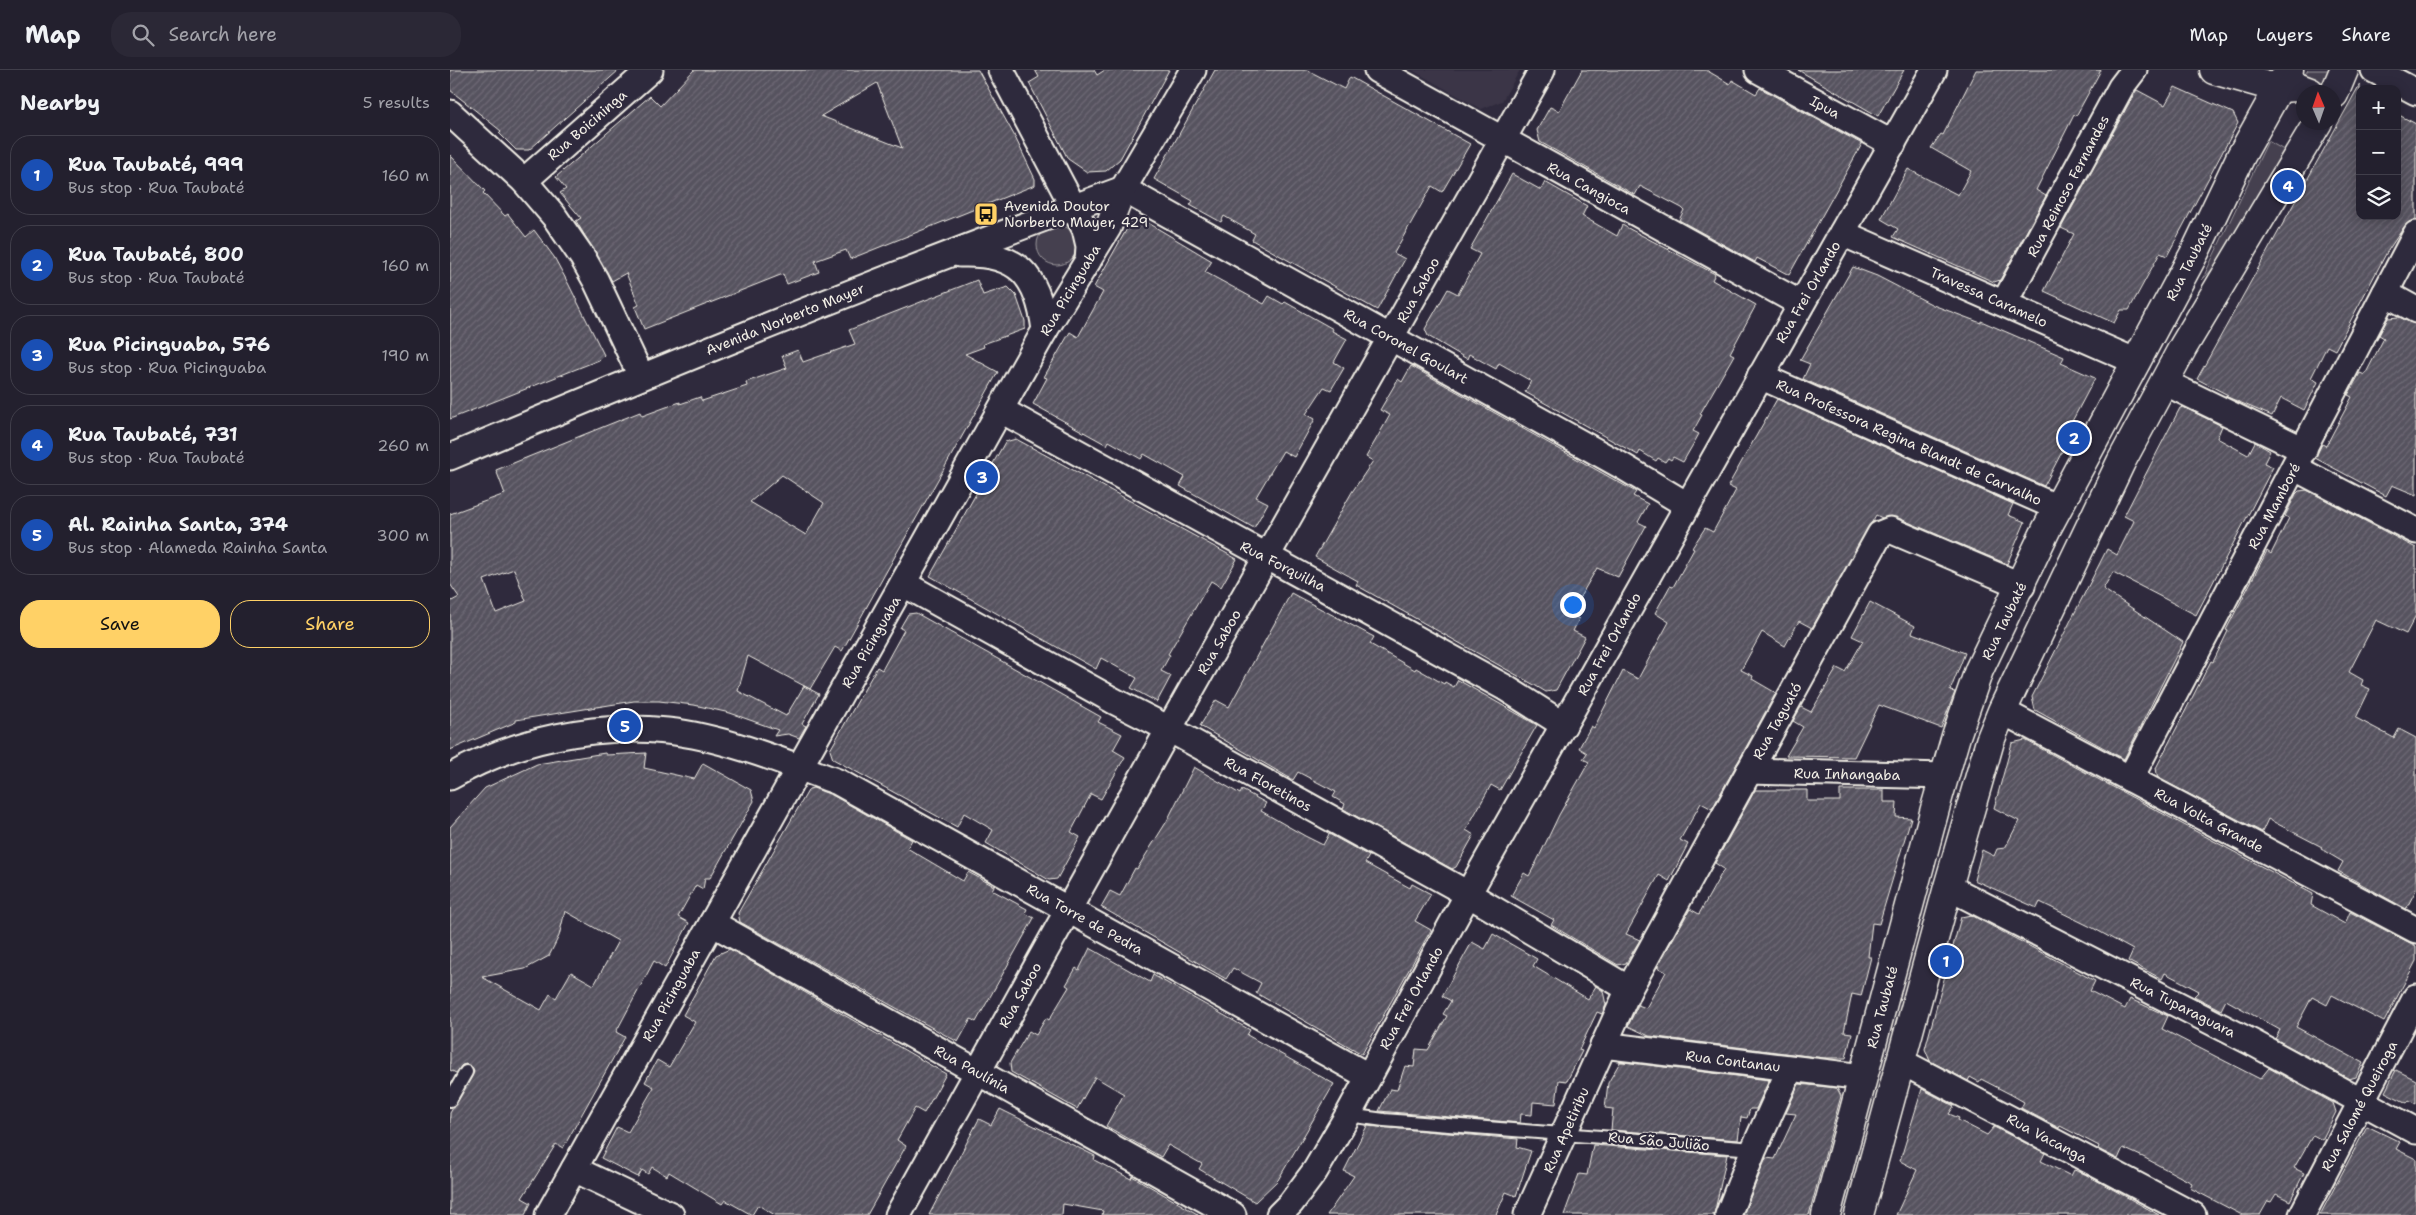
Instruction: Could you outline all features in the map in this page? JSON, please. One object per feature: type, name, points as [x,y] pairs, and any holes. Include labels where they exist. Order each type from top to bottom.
[{"type":"main road","points":[[2338,85],[2344,70]]},
{"type":"main road","points":[[2216,71],[2277,89],[2296,87]]},
{"type":"main road","name":"Rua Taubaté","points":[[1826,1215],[1944,776],[1980,670],[2058,508],[2196,252],[2241,156],[2277,89]]},
{"type":"main road","points":[[1859,1215],[1948,887],[1990,741],[2002,711],[2121,462],[2183,347],[2313,130]]},
{"type":"main road","points":[[2196,252],[2196,260],[2191,268],[2192,275],[2197,284],[2202,288],[2208,289],[2225,278]]},
{"type":"street","name":"Rua Boicininga","points":[[524,181],[650,70]]},
{"type":"street","points":[[1001,70],[1072,208],[1085,228],[1089,246],[1088,261]]},
{"type":"street","name":"Rua Picinguaba","points":[[548,1215],[1046,330],[1108,228],[1123,189],[1193,70]]},
{"type":"street","name":"Rua Cangioca","points":[[1377,70],[1801,304]]},
{"type":"street","name":"Rua Saboo","points":[[898,1215],[1169,729],[1542,70]]},
{"type":"street","name":"Ipua","points":[[1758,70],[1893,144]]},
{"type":"street","name":"Rua Frei Orlando","points":[[1279,1215],[1291,1203],[1315,1171],[1348,1115],[1468,894],[1934,70]]},
{"type":"street","name":"Rua Reinoso Fernandes","points":[[2004,304],[2121,88],[2134,70]]},
{"type":"street","points":[[2374,70],[2416,92]]},
{"type":"street","points":[[450,113],[524,181],[554,216],[583,258],[609,306],[641,376]]},
{"type":"street","name":"Avenida Norberto Mayer","points":[[450,457],[641,376],[950,254],[1123,189]]},
{"type":"street","name":"Rua Coronel Goulart","points":[[1123,189],[1622,466],[1687,505]]},
{"type":"street","name":"Travessa Caramelo","points":[[1842,233],[2137,362]]},
{"type":"street","name":"Rua Mamboré","points":[[2130,779],[2416,234]]},
{"type":"street","points":[[950,254],[988,254],[1014,263],[1028,276],[1038,294],[1046,330]]},
{"type":"street","points":[[2385,293],[2416,310]]},
{"type":"street","name":"Rua Professora Regina Blandt de Carvalho","points":[[1760,376],[2058,508]]},
{"type":"street","points":[[2164,382],[2299,459],[2416,531]]},
{"type":"street","name":"Rua Forquilha","points":[[1001,410],[1237,542],[1268,557],[1504,687],[1564,725]]},
{"type":"street","name":"Rua Taguató","points":[[1603,1045],[1629,989],[1882,531],[1890,530],[2022,586]]},
{"type":"street","name":"Rua Floretinos","points":[[904,584],[1468,894],[1629,989]]},
{"type":"street","name":"Rua Volta Grande","points":[[2002,711],[2416,930]]},
{"type":"street","name":"Rua Torre de Pedra","points":[[450,777],[488,758],[542,741],[588,731],[629,729],[668,731],[719,742],[799,767],[838,782],[1368,1076]]},
{"type":"street","name":"Rua Inhangaba","points":[[1749,771],[1944,776]]},
{"type":"street","name":"Rua Tuparaguara","points":[[1948,887],[2255,1044],[2416,1131]]},
{"type":"street","name":"Rua Paulínia","points":[[712,923],[1233,1215]]},
{"type":"street","name":"Rua Salomé Queiroga","points":[[2302,1215],[2416,997]]},
{"type":"street","name":"Rua Contanau","points":[[1603,1045],[1863,1078]]},
{"type":"street","name":"Rua Apetiribu","points":[[1527,1215],[1565,1134],[1603,1045]]},
{"type":"street","name":"Rua Vacanga","points":[[1900,1061],[2193,1215]]},
{"type":"street","points":[[1728,1215],[1754,1149],[1790,1068]]},
{"type":"street","points":[[574,1169],[671,1215]]},
{"type":"lane","points":[[450,1100],[466,1072]]},
{"type":"lane","name":"Rua São Julião","points":[[1348,1115],[1384,1120],[1754,1149]]},
{"type":"shaded area","points":[[1412,70],[1520,70],[1502,101],[1481,109]]},
{"type":"shaded area","points":[[2308,70],[2332,70],[2326,84],[2305,74]]},
{"type":"shaded area","points":[[2268,141],[2289,153],[2224,257],[2202,280]]},
{"type":"shaded area","points":[[1061,225],[1068,228],[1074,234],[1077,245],[1076,253],[1068,262],[1061,265],[1053,265],[1046,262],[1038,253],[1037,241],[1040,234],[1049,226]]},
{"type":"building","points":[[450,70],[619,70],[529,150],[516,150],[499,133],[501,131],[450,90]]},
{"type":"building","points":[[694,70],[978,70],[1014,135],[1035,179],[1035,185],[850,259],[846,250],[815,261],[819,272],[787,284],[783,274],[644,329],[635,307],[639,305],[626,273],[612,281],[576,221],[581,218],[560,193],[566,189],[556,177],[650,96],[660,106]],"holes":[[[877,83],[902,148],[821,116]]]},
{"type":"building","points":[[1035,70],[1094,70],[1097,75],[1105,70],[1169,70],[1120,159],[1106,171],[1087,172],[1068,159],[1029,83],[1039,77]]},
{"type":"building","points":[[1215,70],[1307,70],[1344,89],[1350,77],[1470,144],[1442,192],[1432,186],[1394,253],[1405,259],[1377,310],[1252,240],[1255,234],[1224,216],[1221,222],[1190,205],[1193,201],[1154,179]]},
{"type":"building","points":[[1582,70],[1706,70],[1730,84],[1732,80],[1756,94],[1760,88],[1862,144],[1789,275],[1757,258],[1755,262],[1679,220],[1684,210],[1682,208],[1640,186],[1635,195],[1540,142],[1537,130],[1550,107],[1559,111]]},
{"type":"building","points":[[1798,70],[1904,70],[1878,116]]},
{"type":"building","points":[[1976,70],[2101,70],[2076,116],[2074,115],[2036,190],[2046,196],[2000,280],[1994,282],[1893,237],[1898,229],[1881,219],[1908,169],[1958,195],[1971,171],[1931,148],[1941,134],[1943,135]]},
{"type":"building","points":[[2175,87],[2233,113],[2238,123],[2167,256],[2160,253],[2129,310],[2121,310],[2114,323],[2044,291],[2074,234],[2061,228],[2134,94],[2137,90],[2165,105]]},
{"type":"building","points":[[2356,91],[2356,220],[2401,220],[2401,116],[2416,124],[2416,220],[2409,222],[2404,227],[2387,252],[2335,350],[2327,346],[2311,378],[2318,382],[2304,410],[2281,398],[2272,416],[2225,396],[2228,395],[2197,379],[2335,130],[2341,130],[2341,118]]},
{"type":"building","points":[[450,155],[485,191],[483,193],[505,216],[508,214],[526,237],[534,230],[554,257],[604,355],[599,360],[450,419]]},
{"type":"building","points":[[1512,174],[1541,190],[1545,182],[1587,206],[1582,216],[1617,236],[1622,225],[1715,274],[1712,280],[1756,305],[1730,353],[1734,355],[1700,414],[1702,415],[1693,431],[1699,434],[1683,462],[1673,457],[1671,460],[1668,458],[1665,462],[1658,458],[1656,461],[1640,451],[1638,455],[1525,392],[1531,381],[1499,363],[1496,369],[1469,354],[1467,359],[1428,336],[1425,329],[1448,289],[1458,294],[1480,254],[1470,249]]},
{"type":"building","points":[[1140,218],[1212,261],[1205,272],[1264,304],[1269,296],[1283,304],[1285,302],[1347,339],[1334,362],[1344,368],[1331,390],[1324,387],[1306,414],[1315,419],[1294,457],[1283,451],[1256,497],[1268,503],[1254,528],[1180,486],[1185,477],[1144,454],[1141,459],[1109,441],[1107,445],[1033,404],[1047,378],[1044,377],[1070,332],[1078,337],[1103,292],[1094,287],[1124,234],[1133,219]]},
{"type":"building","points":[[1853,267],[1877,276],[1933,305],[1981,323],[1981,321],[2064,357],[2061,363],[2095,378],[2068,429],[2073,431],[2044,486],[1803,379],[1810,364],[1800,360]]},
{"type":"building","points":[[977,280],[983,295],[1008,287],[1016,295],[1025,321],[1025,329],[983,344],[984,347],[965,354],[998,372],[842,651],[835,647],[810,689],[748,656],[738,691],[786,716],[804,686],[819,694],[802,724],[806,726],[799,738],[788,734],[774,736],[778,730],[730,713],[694,705],[659,701],[634,701],[516,720],[516,722],[450,750],[450,602],[459,597],[450,584],[450,514],[505,494],[496,470],[640,412],[642,416],[680,402],[680,404],[700,397],[702,401],[747,386],[746,382],[787,368],[782,356],[798,350],[803,362],[855,344],[849,330]],"holes":[[[782,475],[824,503],[806,535],[750,502]],[[514,569],[526,601],[496,613],[484,580]]]},
{"type":"building","points":[[2399,317],[2416,324],[2416,495],[2392,485],[2386,496],[2315,458],[2322,444],[2326,446],[2352,397],[2348,395],[2360,373],[2365,375],[2384,338],[2379,335],[2388,318]]},
{"type":"building","points":[[1411,366],[1636,492],[1633,496],[1648,504],[1638,522],[1646,526],[1618,577],[1597,568],[1570,614],[1579,619],[1573,631],[1585,637],[1556,690],[1546,692],[1356,585],[1358,581],[1315,557],[1352,492],[1373,461],[1366,457],[1390,415],[1380,410],[1398,379],[1402,382]]},
{"type":"building","points":[[1777,399],[2013,504],[2008,515],[2025,522],[2007,564],[1896,517],[1882,518],[1876,515],[1812,628],[1799,621],[1785,646],[1762,632],[1741,670],[1753,676],[1752,679],[1776,693],[1712,809],[1701,803],[1680,840],[1688,844],[1669,881],[1659,875],[1626,934],[1640,940],[1626,963],[1618,965],[1551,925],[1554,920],[1511,896],[1524,873],[1529,876],[1559,815],[1589,762],[1583,759],[1587,753],[1579,748],[1591,726],[1594,728],[1623,671],[1638,679],[1669,622],[1655,613],[1670,586],[1673,587],[1694,549],[1692,548],[1705,528],[1713,532],[1736,490],[1728,486]]},
{"type":"building","points":[[2183,407],[2222,426],[2217,438],[2248,455],[2255,442],[2270,451],[2264,463],[2273,467],[2196,615],[2113,572],[2103,589],[2183,642],[2124,759],[2035,710],[2032,697],[2107,549],[2117,555],[2134,521],[2124,516],[2180,408]]},
{"type":"building","points":[[1016,439],[1237,559],[1221,587],[1211,581],[1168,654],[1170,655],[1161,671],[1171,676],[1157,702],[1131,688],[1137,678],[1101,658],[1096,669],[930,576],[1005,442]]},
{"type":"building","points":[[2307,490],[2416,548],[2416,615],[2406,634],[2376,620],[2349,672],[2363,680],[2361,685],[2370,689],[2356,718],[2394,738],[2399,729],[2416,738],[2416,890],[2406,909],[2338,871],[2343,862],[2321,849],[2322,847],[2268,819],[2262,832],[2158,778],[2157,774],[2156,768],[2211,661],[2213,662],[2228,631],[2226,630],[2267,551],[2271,554],[2289,518],[2285,516],[2296,494],[2299,491]]},
{"type":"building","points":[[1291,593],[1374,637],[1370,644],[1415,670],[1416,668],[1444,684],[1445,682],[1454,687],[1458,680],[1537,725],[1500,790],[1491,785],[1466,830],[1474,835],[1456,867],[1452,869],[1343,809],[1345,804],[1333,797],[1336,792],[1298,772],[1293,780],[1200,726],[1216,700],[1229,707]]},
{"type":"building","points":[[1870,602],[1915,626],[1912,633],[1965,653],[1950,691],[1955,692],[1941,728],[1879,705],[1854,757],[1786,756],[1803,727],[1793,721],[1801,707],[1811,712],[1837,668],[1845,672],[1863,641],[1852,636]]},
{"type":"building","points":[[916,613],[1101,717],[1098,722],[1122,734],[1113,750],[1125,757],[1101,799],[1091,794],[1071,832],[1080,837],[1057,879],[1049,880],[986,843],[993,830],[964,813],[957,827],[833,759],[830,750],[877,667],[882,670],[904,630],[900,628],[908,614]]},
{"type":"building","points":[[2025,740],[2313,894],[2311,905],[2345,924],[2350,912],[2416,946],[2416,961],[2384,1022],[2332,995],[2327,1005],[2312,997],[2296,1027],[2363,1063],[2356,1077],[2349,1079],[2275,1039],[2280,1030],[2226,1000],[2221,1010],[2194,996],[2199,991],[2165,973],[2162,979],[2128,961],[2133,950],[2093,928],[2040,902],[2037,908],[1974,880],[1982,850],[1994,856],[1997,849],[2005,848],[2019,821],[1994,808],[2012,743]]},
{"type":"building","points":[[605,753],[606,755],[646,753],[644,768],[694,779],[703,763],[751,790],[754,801],[710,878],[705,878],[703,889],[696,885],[678,917],[689,923],[665,968],[654,961],[616,1032],[625,1037],[563,1148],[556,1144],[522,1198],[531,1203],[525,1215],[450,1215],[450,1113],[474,1072],[473,1068],[466,1064],[462,1065],[456,1073],[450,1070],[450,827],[485,788],[537,764]],"holes":[[[565,911],[618,941],[594,985],[571,972],[556,998],[550,994],[541,1010],[482,977],[525,969],[549,956],[559,936]]]},
{"type":"building","points":[[1194,767],[1240,794],[1242,790],[1266,803],[1261,811],[1305,836],[1323,845],[1329,834],[1369,856],[1365,863],[1410,888],[1412,884],[1431,894],[1415,921],[1431,930],[1362,1054],[1256,993],[1261,983],[1233,968],[1226,979],[1101,907],[1110,891],[1120,896],[1135,868],[1137,869],[1167,821]]},
{"type":"building","points":[[813,788],[832,795],[912,840],[907,848],[963,881],[968,872],[994,886],[992,890],[1027,909],[1025,913],[1034,918],[976,1022],[971,1019],[958,1042],[740,922],[738,913],[809,789]]},
{"type":"building","points":[[1755,790],[1807,790],[1807,801],[1840,801],[1840,790],[1884,790],[1884,802],[1897,802],[1896,817],[1911,818],[1879,924],[1872,923],[1868,957],[1871,957],[1861,996],[1852,994],[1844,1032],[1852,1033],[1846,1058],[1824,1058],[1649,1036],[1628,1026],[1638,1005],[1646,1008],[1666,972],[1657,967],[1690,909],[1699,914],[1724,869],[1715,863]]},
{"type":"building","points":[[1971,915],[2095,981],[2090,991],[2125,1009],[2130,999],[2168,1016],[2162,1029],[2260,1079],[2269,1068],[2333,1103],[2336,1112],[2322,1140],[2313,1135],[2294,1168],[2304,1173],[2290,1201],[2276,1194],[2271,1202],[2268,1201],[2260,1215],[2242,1215],[2190,1188],[2192,1183],[2143,1157],[2123,1148],[2118,1159],[2098,1149],[2099,1146],[2021,1108],[2024,1102],[2010,1094],[1981,1079],[1979,1082],[1970,1077],[1968,1081],[1930,1061],[1925,1049],[1961,917]]},
{"type":"building","points":[[1493,934],[1537,959],[1533,966],[1588,999],[1596,986],[1603,991],[1606,1005],[1602,1014],[1597,1012],[1579,1050],[1582,1051],[1567,1081],[1559,1080],[1556,1104],[1533,1102],[1532,1115],[1521,1114],[1520,1123],[1379,1111],[1390,1089],[1397,1090],[1405,1066],[1414,1067],[1416,1049],[1428,1050],[1447,1016],[1443,1014],[1451,1001],[1442,996],[1472,942],[1485,949]]},
{"type":"building","points":[[1090,948],[1150,982],[1153,975],[1250,1030],[1247,1035],[1334,1084],[1278,1180],[1255,1202],[1199,1169],[1202,1164],[1168,1145],[1161,1157],[1106,1126],[1124,1094],[1095,1077],[1077,1109],[1011,1072],[1010,1063],[1029,1031],[1036,1035],[1046,1018],[1049,1020],[1069,987],[1066,985],[1076,968],[1079,970]]},
{"type":"building","points":[[730,949],[946,1074],[924,1113],[915,1108],[897,1140],[906,1146],[867,1215],[775,1215],[758,1205],[752,1215],[725,1200],[722,1204],[669,1172],[667,1176],[652,1167],[648,1174],[642,1170],[638,1177],[601,1158],[617,1127],[628,1132],[654,1087],[645,1082],[657,1060],[669,1067],[695,1022],[683,1015],[716,955]]},
{"type":"building","points":[[1620,1062],[1769,1080],[1756,1109],[1750,1109],[1747,1118],[1741,1117],[1738,1140],[1611,1130],[1613,1109],[1605,1108],[1608,1083]]},
{"type":"building","points":[[2396,1070],[2416,1080],[2416,1104],[2409,1100],[2407,1103],[2385,1092]]},
{"type":"building","points":[[1799,1084],[1837,1088],[1841,1096],[1809,1215],[1743,1215],[1766,1158],[1775,1159],[1796,1114],[1786,1113]]},
{"type":"building","points":[[1922,1089],[1954,1106],[1949,1114],[1959,1118],[1958,1120],[1987,1135],[1994,1127],[2045,1153],[2041,1161],[2071,1176],[2074,1170],[2085,1174],[2159,1215],[1896,1215],[1917,1170],[1900,1161]]},
{"type":"building","points":[[1000,1109],[1095,1156],[1094,1160],[1131,1179],[1132,1176],[1199,1215],[1102,1215],[1103,1211],[1063,1204],[1062,1215],[929,1215],[979,1119],[991,1125]]},
{"type":"building","points":[[1367,1126],[1518,1139],[1517,1147],[1531,1151],[1516,1196],[1506,1192],[1496,1215],[1327,1215],[1354,1176],[1344,1171]]},
{"type":"building","points":[[2367,1126],[2400,1142],[2396,1149],[2416,1159],[2416,1215],[2320,1215]]},
{"type":"building","points":[[1593,1145],[1727,1155],[1714,1215],[1564,1215],[1579,1174],[1587,1175]]},
{"type":"place","name":"Rua Taubaté, 731","points":[[2288,186]]},
{"type":"place","name":"Avenida Doutor Norberto Mayer, 429","points":[[986,214]]},
{"type":"place","name":"Rua Taubaté, 800","points":[[2074,438]]},
{"type":"place","name":"Rua Picinguaba, 576","points":[[982,477]]},
{"type":"place","name":"Al. Rainha Santa, 374","points":[[625,726]]},
{"type":"place","name":"Rua Taubaté, 999","points":[[1946,961]]}]
